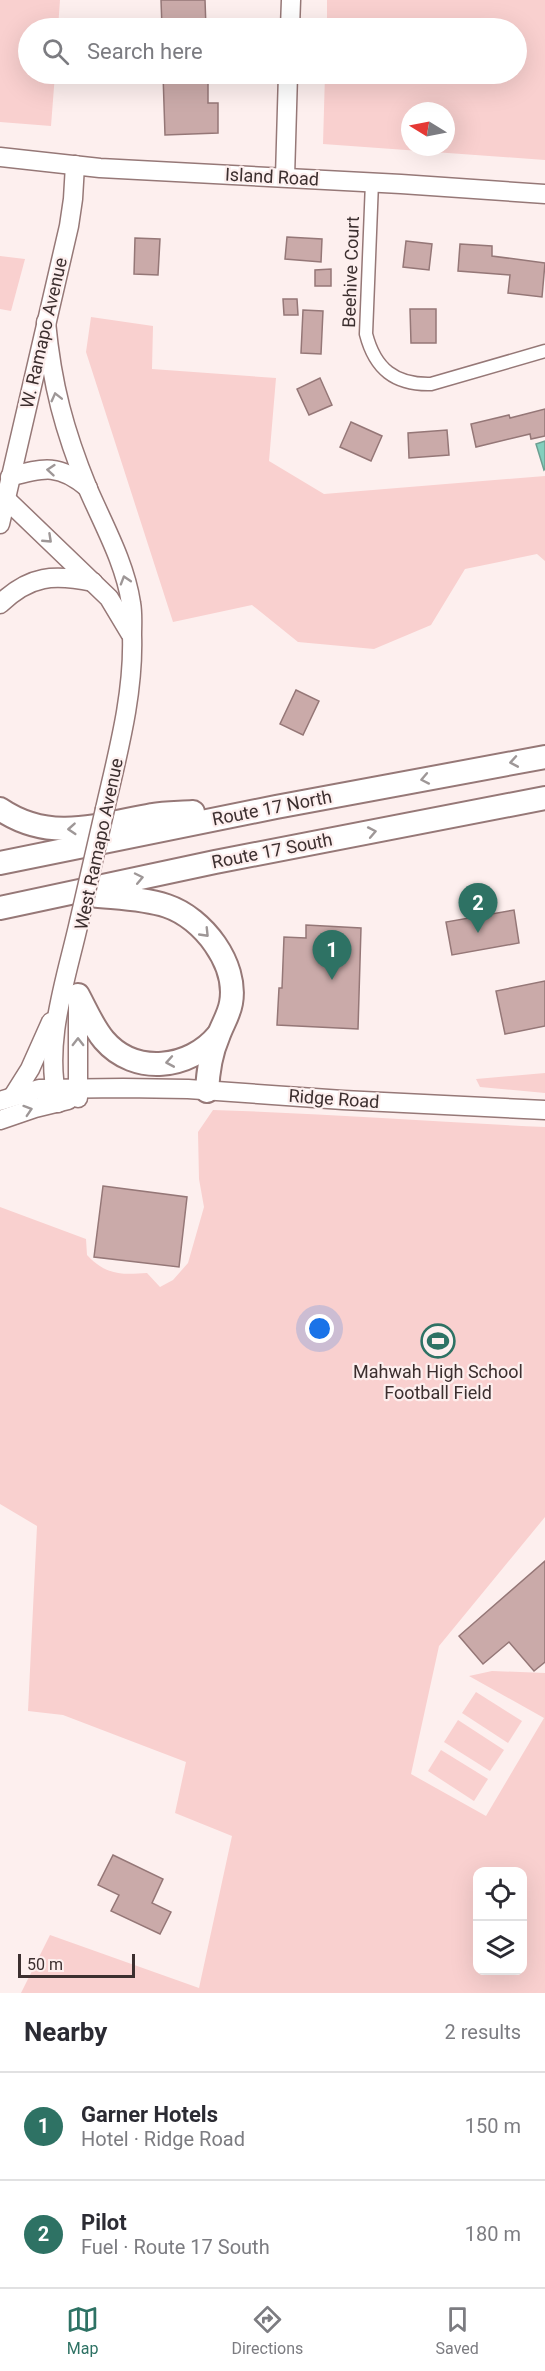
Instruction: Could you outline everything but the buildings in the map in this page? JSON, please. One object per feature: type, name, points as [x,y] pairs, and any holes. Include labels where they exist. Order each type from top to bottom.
[{"type":"highway","name":"Route 17 North","points":[[0,863],[276,807],[545,757]]},
{"type":"highway","name":"Route 17 South","points":[[0,908],[545,798]]},
{"type":"highway","points":[[0,809],[30,825],[70,830],[156,814],[276,807]]},
{"type":"highway","points":[[0,925],[72,892],[167,906],[186,916],[204,932],[220,952],[232,983],[231,1003],[209,1064],[207,1090]]},
{"type":"highway","points":[[72,987],[105,1041],[121,1054],[138,1062],[167,1064],[187,1059],[205,1049],[219,1034]]},
{"type":"street","points":[[290,18],[291,0]]},
{"type":"street","points":[[285,177],[288,84]]},
{"type":"street","name":"Island Road","points":[[0,157],[75,165],[545,194]]},
{"type":"street","name":"W. Ramapo Avenue","points":[[6,499],[70,219],[75,165]]},
{"type":"street","name":"Beehive Court","points":[[372,182],[366,334],[370,349],[389,374],[416,384],[431,384],[545,351]]},
{"type":"street","name":"West Ramapo Avenue","points":[[46,322],[50,365],[57,400],[88,488],[128,587],[132,605],[131,683],[79,922],[72,987]]},
{"type":"street","points":[[10,477],[36,470],[53,469],[76,478],[88,488]]},
{"type":"street","points":[[0,524],[6,499]]},
{"type":"street","name":"West Ramapo Avenue","points":[[6,499],[116,607],[132,637]]},
{"type":"street","points":[[0,603],[24,585],[43,578],[63,577],[93,582]]},
{"type":"street","points":[[0,1120],[35,1108],[56,1096],[78,1093],[72,987]]},
{"type":"street","points":[[56,1096],[53,1057],[72,987]]},
{"type":"street","points":[[7,1099],[39,1051],[72,987]]},
{"type":"street","name":"Ridge Road","points":[[78,1093],[123,1088],[207,1090],[343,1100],[545,1110]]},
{"type":"street","points":[[7,1099],[39,1089],[56,1096]]},
{"type":"shaded area","points":[[0,0],[60,0],[59,18],[18,18],[18,84],[54,84],[51,126],[0,122]]},
{"type":"shaded area","points":[[327,0],[545,0],[545,160],[455,154],[455,102],[401,102],[401,150],[323,144],[325,84],[527,84],[527,18],[327,18]]},
{"type":"shaded area","points":[[0,256],[25,259],[11,311],[0,309]]},
{"type":"shaded area","points":[[91,317],[153,326],[152,369],[276,378],[269,461],[324,494],[545,476],[545,561],[537,554],[465,569],[431,625],[374,649],[298,642],[252,605],[173,622],[86,352]]},
{"type":"shaded area","points":[[545,441],[545,469],[544,470],[536,444]]},
{"type":"shaded area","points":[[545,1073],[545,1093],[480,1087],[476,1079]]},
{"type":"shaded area","points":[[213,1110],[545,1127],[545,1517],[439,1646],[411,1774],[486,1816],[544,1718],[469,1676],[492,1671],[545,1673],[545,1993],[21,1993],[50,1935],[199,1988],[232,1836],[175,1813],[186,1762],[63,1715],[28,1711],[37,1526],[0,1504],[0,1207],[86,1239],[87,1255],[101,1267],[129,1274],[147,1273],[160,1287],[173,1280],[188,1263],[204,1207],[199,1179],[198,1132]]},
{"type":"shaded area","points":[[476,1692],[522,1721],[508,1743],[462,1713]]},
{"type":"shaded area","points":[[458,1720],[504,1750],[490,1771],[444,1742]]},
{"type":"shaded area","points":[[441,1750],[488,1779],[474,1801],[428,1771]]},
{"type":"place","name":"Pilot","points":[[478,933]]},
{"type":"place","name":"Garner Hotels","points":[[332,980]]},
{"type":"place","name":"Mahwah High School Football Field","points":[[438,1341]]}]
